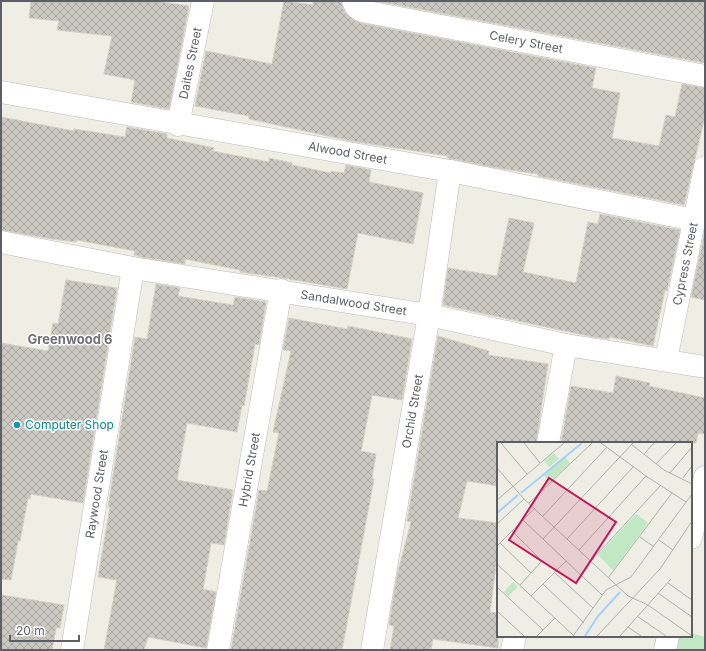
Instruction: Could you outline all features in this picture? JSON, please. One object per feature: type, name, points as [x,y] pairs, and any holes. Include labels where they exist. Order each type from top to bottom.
[{"type":"street","name":"Daites Street","points":[[178,125],[203,1]]},
{"type":"street","name":"Celery Street","points":[[353,1],[356,7],[362,11],[705,76]]},
{"type":"street","name":"Alwood Street","points":[[1,92],[178,125],[450,171],[694,220]]},
{"type":"street","name":"Cypress Street","points":[[666,360],[705,167]]},
{"type":"street","name":"Orchid Street","points":[[372,650],[429,315],[450,171]]},
{"type":"street","name":"Sandalwood Street","points":[[1,242],[133,268],[281,290],[429,315],[566,345],[705,367]]},
{"type":"street","name":"Raywood Street","points":[[72,650],[133,268]]},
{"type":"street","name":"Hybrid Street","points":[[218,650],[281,290]]},
{"type":"street","points":[[548,442],[566,345]]},
{"type":"street","points":[[692,534],[705,477]]},
{"type":"street","points":[[512,650],[515,637]]},
{"type":"street","points":[[665,650],[668,637]]},
{"type":"green space","points":[[692,633],[705,637],[705,650],[673,650],[676,637],[692,637]]},
{"type":"building","points":[[31,1],[156,1],[189,6],[169,109],[131,102],[135,80],[104,74],[112,36],[57,30],[59,21],[29,18]]},
{"type":"building","points":[[284,1],[313,5],[313,1],[341,1],[345,13],[360,23],[596,68],[592,88],[620,93],[612,138],[659,146],[666,115],[675,117],[682,84],[705,88],[705,116],[684,205],[538,176],[538,174],[447,158],[448,156],[351,141],[249,119],[249,116],[195,106],[206,51],[272,64]]},
{"type":"building","points":[[376,1],[705,1],[705,63]]},
{"type":"building","points":[[1,117],[74,131],[74,129],[125,137],[127,127],[167,134],[167,138],[214,148],[213,151],[269,162],[269,158],[292,163],[292,165],[331,173],[331,171],[344,173],[346,165],[371,170],[369,182],[423,193],[413,244],[358,233],[347,289],[240,272],[240,270],[185,259],[185,264],[141,257],[134,255],[135,251],[77,240],[76,242],[52,239],[1,230]]},
{"type":"building","points":[[600,214],[680,230],[653,346],[610,337],[609,339],[593,337],[443,305],[448,268],[497,276],[509,218],[534,223],[523,272],[576,283],[588,222],[598,224]]},
{"type":"building","points":[[705,230],[705,300],[691,297]]},
{"type":"building","points":[[66,280],[117,288],[83,503],[31,494],[30,499],[28,498],[20,541],[18,541],[11,580],[1,579],[1,343],[48,351],[53,323],[58,324]]},
{"type":"building","points":[[156,284],[180,288],[178,296],[214,302],[233,305],[235,297],[266,302],[259,345],[255,344],[244,406],[242,405],[237,432],[187,423],[177,480],[233,490],[224,545],[211,543],[203,589],[216,592],[206,648],[148,637],[144,650],[104,650],[117,580],[98,577],[135,337],[147,339]]},
{"type":"building","points":[[289,318],[347,329],[348,326],[412,339],[402,400],[372,395],[361,451],[376,454],[372,478],[374,479],[342,650],[231,650],[259,490],[267,491],[279,433],[273,432],[291,351],[283,350]]},
{"type":"building","points":[[438,336],[489,351],[488,355],[548,364],[536,442],[497,442],[497,486],[467,481],[458,518],[497,523],[497,565],[490,612],[497,613],[498,648],[433,639],[431,650],[390,650],[394,626],[389,625],[397,575],[411,522],[407,521]]},
{"type":"building","points":[[616,376],[650,383],[649,386],[705,398],[705,434],[698,433],[696,443],[561,442],[571,386],[613,393]]},
{"type":"building","points":[[1,595],[64,605],[60,628],[56,628],[52,650],[1,650]]},
{"type":"place","name":"Computer Shop","points":[[17,425]]},
{"type":"district","name":"Greenwood 6","points":[[70,339]]}]
